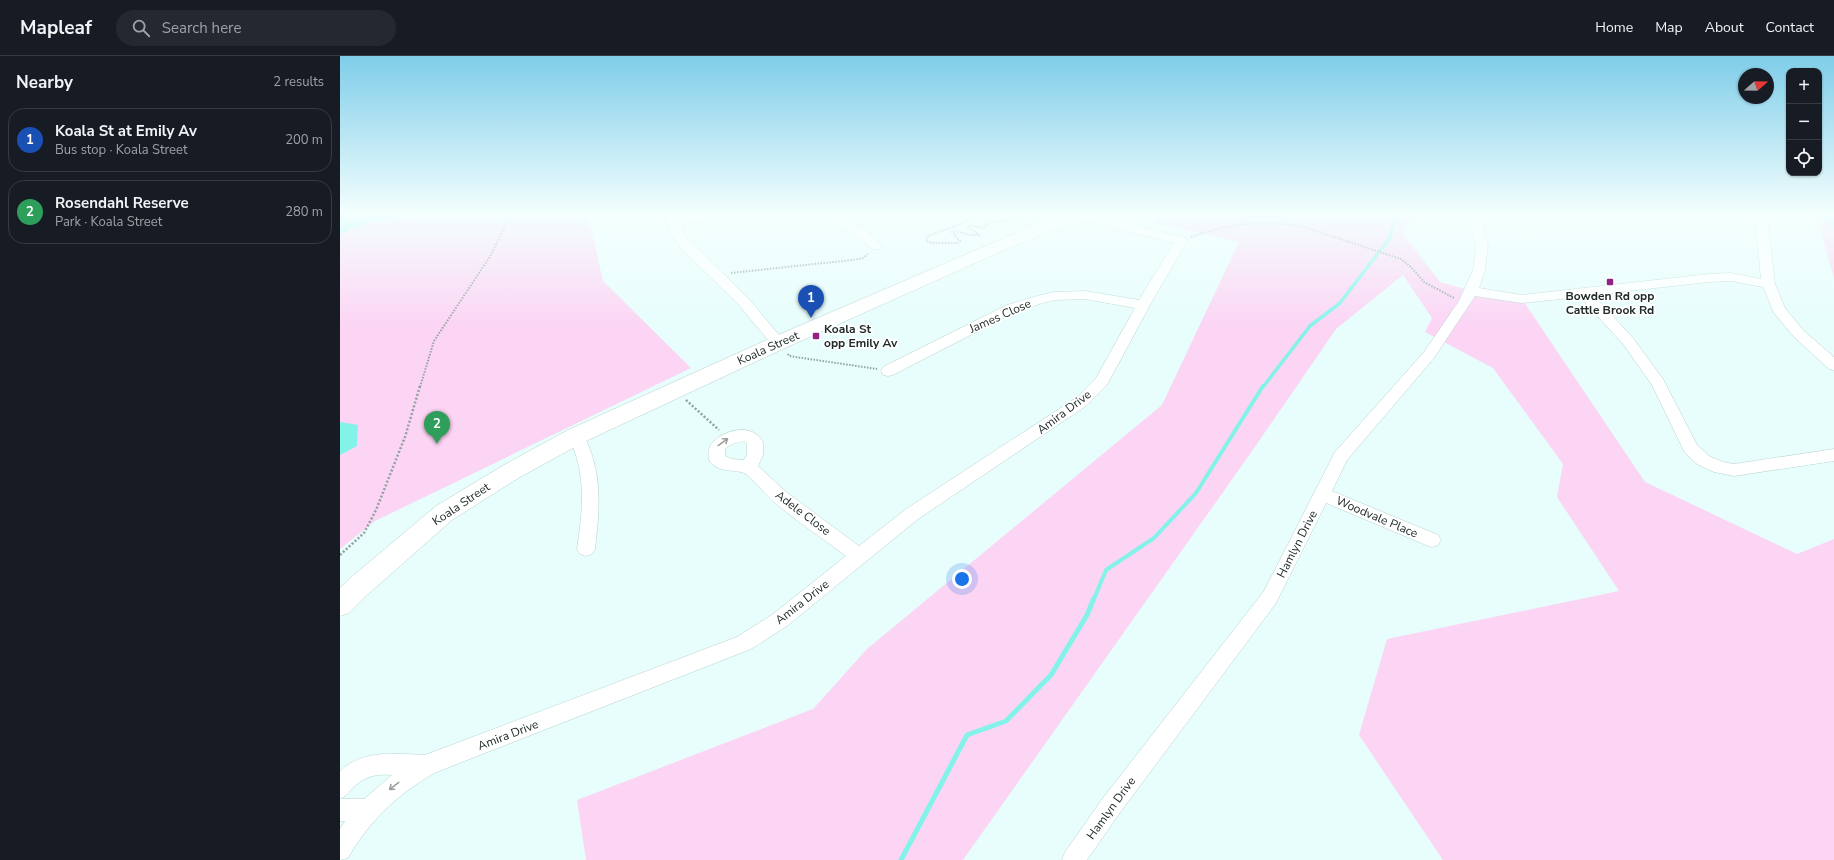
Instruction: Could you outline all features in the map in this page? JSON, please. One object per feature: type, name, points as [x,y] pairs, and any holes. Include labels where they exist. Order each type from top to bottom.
[{"type":"street","points":[[693,253],[744,302],[778,343]]},
{"type":"street","name":"Koala Street","points":[[340,605],[357,588],[444,513],[512,471],[576,436],[778,343],[983,253]]},
{"type":"street","name":"Amira Drive","points":[[340,850],[352,829],[368,810],[394,786],[427,766],[744,643],[780,620],[912,514],[1063,415],[1086,397],[1102,381],[1143,305],[1174,253]]},
{"type":"street","name":"Hamlyn Drive","points":[[1074,860],[1111,806],[1270,597],[1341,456],[1429,355],[1468,297],[1479,270],[1481,253]]},
{"type":"street","points":[[1765,253],[1768,284],[1779,310],[1800,334],[1834,365]]},
{"type":"street","points":[[1468,297],[1522,299],[1709,278],[1731,277],[1768,284]]},
{"type":"street","points":[[1584,293],[1628,341],[1658,383],[1691,449],[1703,460],[1720,468],[1734,470],[1834,455]]},
{"type":"street","name":"James Close","points":[[888,372],[1012,308],[1041,299],[1055,296],[1085,295],[1143,305]]},
{"type":"street","points":[[747,435],[755,442],[755,455],[749,467],[729,465],[717,459],[716,447],[727,438],[747,435]]},
{"type":"street","points":[[576,436],[584,449],[588,464],[591,488],[590,517],[586,549]]},
{"type":"street","name":"Adele Close","points":[[749,467],[779,496],[860,556]]},
{"type":"street","name":"Woodvale Place","points":[[1322,494],[1432,540]]},
{"type":"street","points":[[340,788],[351,776],[372,764],[427,766]]},
{"type":"street","points":[[340,810],[368,810]]},
{"type":"path","points":[[340,555],[364,533],[376,510],[405,436],[434,341],[492,253]]},
{"type":"path","points":[[717,275],[852,260],[863,258],[868,253]]},
{"type":"path","points":[[1385,253],[1401,259],[1432,288],[1468,297]]},
{"type":"path","points":[[778,343],[789,356],[888,372]]},
{"type":"path","points":[[678,389],[681,396],[727,438]]},
{"type":"shaded area","points":[[340,253],[597,253],[603,281],[691,368],[375,521],[340,549]]},
{"type":"shaded area","points":[[1234,253],[1417,253],[1440,282],[1472,291],[1522,299],[1645,482],[1797,554],[1834,539],[1834,860],[1443,860],[1359,735],[1387,639],[1619,591],[1557,497],[1563,464],[1493,368],[1425,332],[1432,318],[1403,275],[1336,329],[1250,454],[963,860],[586,860],[577,800],[813,709],[867,649],[1162,405]]},
{"type":"shaded area","points":[[1827,253],[1834,253],[1834,278]]},
{"type":"water","points":[[340,422],[358,425],[357,446],[340,455]]},
{"type":"waterway","points":[[1263,387],[1310,326],[1340,303],[1379,253]]},
{"type":"waterway","points":[[1094,599],[1106,570],[1154,538],[1196,493],[1263,386]]},
{"type":"waterway","points":[[901,860],[967,735],[1006,721],[1051,675],[1087,615],[1094,598]]},
{"type":"place","name":"Bowden Rd opp Cattle Brook Rd","points":[[1610,282]]},
{"type":"place","name":"Koala St at Emily Av","points":[[811,318]]},
{"type":"place","name":"Koala St opp Emily Av","points":[[816,336]]},
{"type":"place","name":"Rosendahl Reserve","points":[[437,444]]}]
